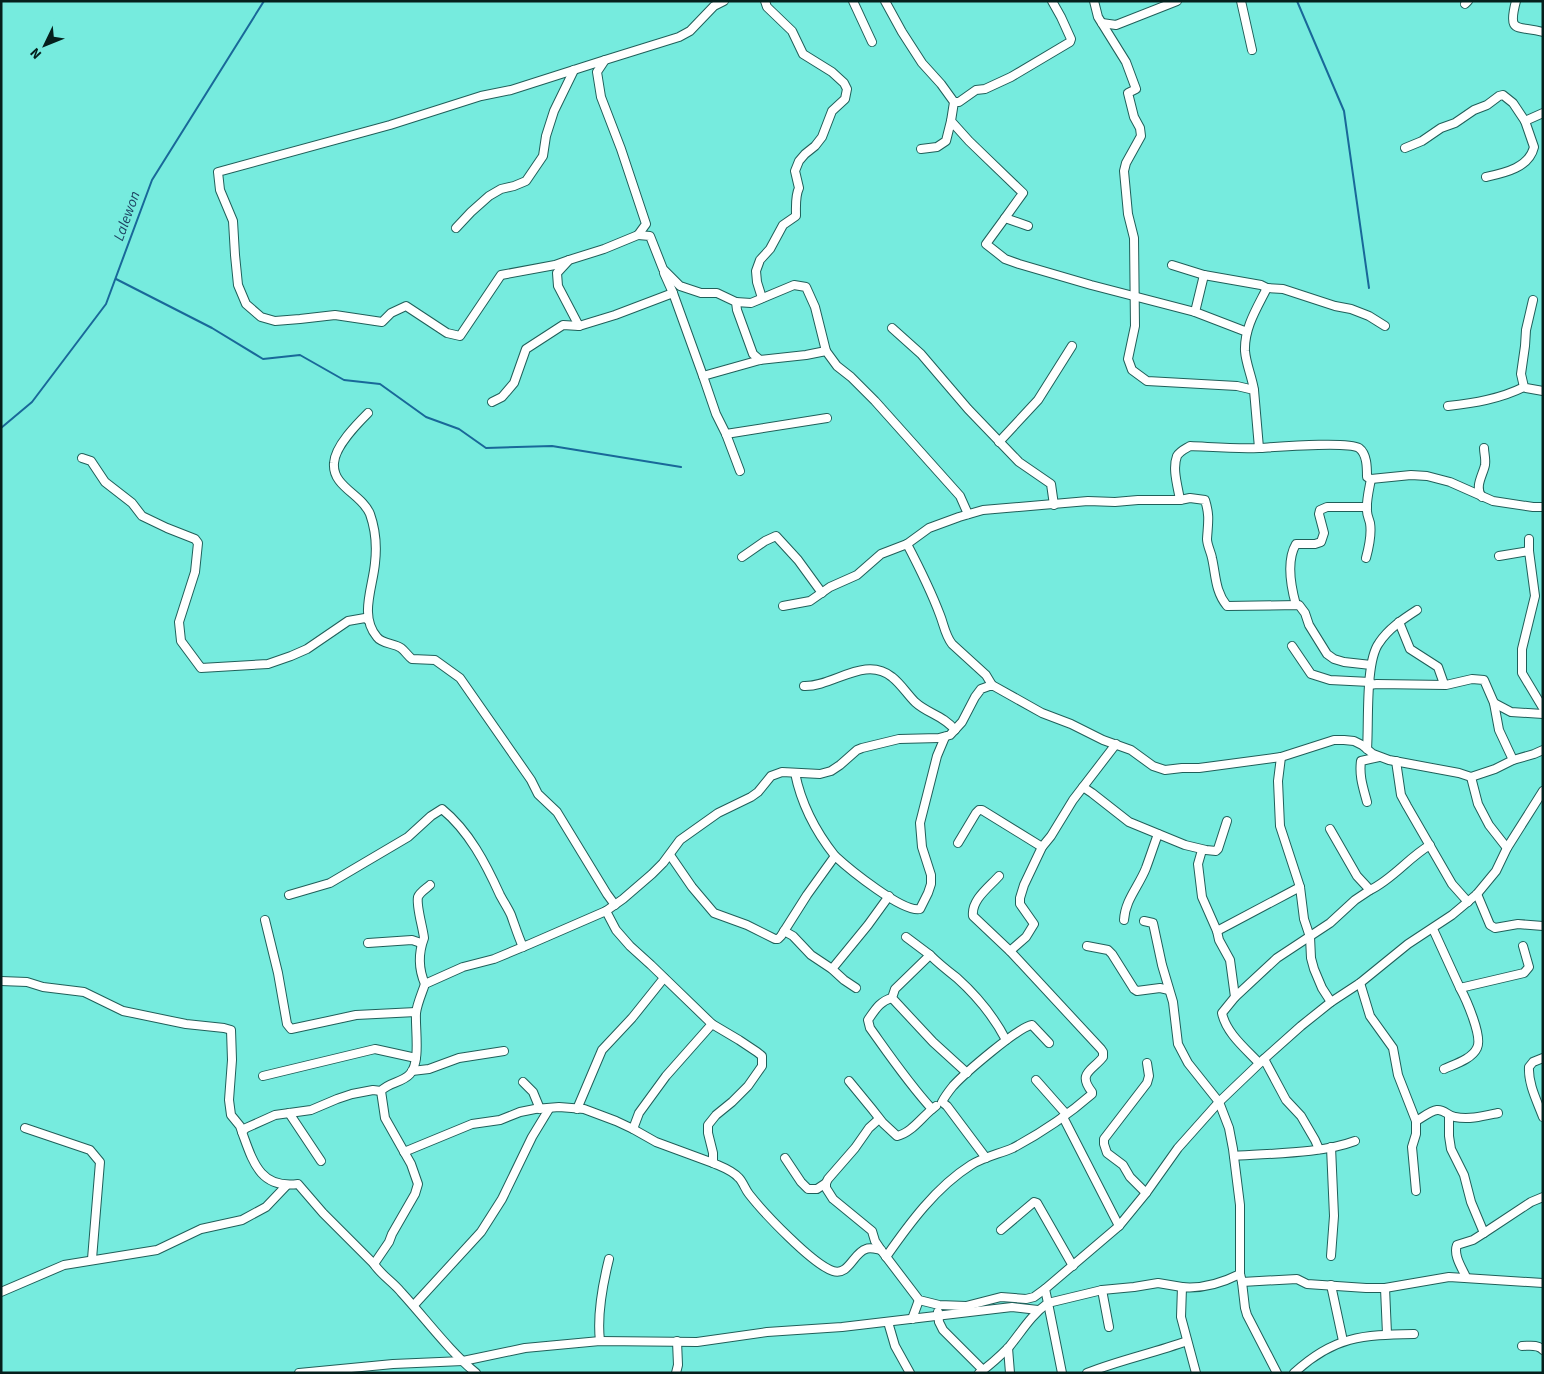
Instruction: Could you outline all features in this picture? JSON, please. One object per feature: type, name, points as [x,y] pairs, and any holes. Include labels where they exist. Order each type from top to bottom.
[{"type":"street","points":[[724,1],[714,6],[690,31],[679,37],[511,90],[480,96],[390,125],[218,172],[220,190],[233,221],[234,255],[238,285],[246,304],[261,317],[276,321],[335,314],[382,322],[391,313],[406,306],[447,333],[460,336],[500,275],[555,265],[604,249],[638,235],[650,236],[716,414],[740,471]]},
{"type":"street","points":[[762,298],[757,282],[756,270],[760,260],[770,249],[783,225],[796,216],[799,188],[795,171],[799,161],[818,141],[832,111],[845,99],[847,89],[844,82],[832,72],[803,54],[792,30],[768,7],[765,1]]},
{"type":"street","points":[[853,1],[872,42]]},
{"type":"street","points":[[885,1],[922,63],[954,102],[946,141],[937,148],[921,149]]},
{"type":"street","points":[[954,102],[959,102],[976,90],[985,89],[1011,77],[1070,42],[1071,39],[1062,17],[1052,1]]},
{"type":"street","points":[[1094,1],[1098,16],[1126,62],[1136,89],[1128,93],[1141,136],[1126,163],[1124,171],[1128,214],[1134,238],[1134,326],[1128,359],[1132,370],[1147,381],[1237,386],[1254,390]]},
{"type":"street","points":[[1102,23],[1116,25],[1178,1]]},
{"type":"street","points":[[1240,1],[1252,50]]},
{"type":"street","points":[[1516,1],[1513,21],[1516,26],[1543,32]]},
{"type":"street","points":[[605,60],[597,72],[601,97],[646,224],[638,235]]},
{"type":"street","points":[[456,228],[489,196],[501,189],[526,181],[543,156],[546,136],[554,110],[574,70]]},
{"type":"street","points":[[1406,148],[1422,141],[1441,128],[1455,123],[1474,110],[1487,105],[1503,95],[1513,103],[1525,121],[1534,143],[1534,150],[1526,161],[1510,172],[1486,177]]},
{"type":"street","points":[[1525,121],[1543,113]]},
{"type":"street","points":[[951,121],[1023,193],[986,244],[1005,259],[1134,297],[1195,312],[1247,332]]},
{"type":"street","points":[[1006,218],[1028,226]]},
{"type":"street","points":[[569,260],[557,273],[558,286],[579,326]]},
{"type":"street","points":[[1172,265],[1204,275],[1261,285],[1267,288],[1283,289],[1335,306],[1351,309],[1369,316],[1385,326]]},
{"type":"street","points":[[663,269],[680,286],[701,293],[717,293],[736,302],[751,303],[794,285],[806,287],[815,306],[826,351],[837,366],[851,376],[875,401],[960,496],[968,514]]},
{"type":"street","points":[[1195,312],[1204,275]]},
{"type":"street","points":[[1259,448],[1254,390],[1245,352],[1247,332],[1257,306],[1267,288]]},
{"type":"street","points":[[492,402],[502,398],[514,383],[526,349],[563,325],[579,326],[615,315],[672,293]]},
{"type":"street","points":[[1533,300],[1526,330],[1521,374],[1526,388],[1543,391]]},
{"type":"street","points":[[736,302],[736,310],[753,354],[760,360]]},
{"type":"street","points":[[892,328],[926,359],[968,409],[1019,462],[1051,484],[1054,505]]},
{"type":"street","points":[[999,442],[1038,400],[1072,346]]},
{"type":"street","points":[[703,376],[760,360],[826,351]]},
{"type":"street","points":[[1448,406],[1479,402],[1510,394],[1524,386]]},
{"type":"street","points":[[368,413],[352,429],[336,454],[334,462],[338,481],[362,502],[369,512],[376,532],[375,566],[369,598],[368,620],[377,638],[401,648],[412,659],[434,660],[460,678],[531,780],[538,794],[557,812],[615,904]]},
{"type":"street","points":[[726,434],[827,418]]},
{"type":"street","points":[[1180,500],[1175,469],[1177,456],[1190,446],[1259,448],[1281,446],[1355,446],[1364,453],[1367,477],[1371,480]]},
{"type":"street","points":[[1482,497],[1478,491],[1485,466],[1484,448]]},
{"type":"street","points":[[82,458],[91,461],[105,482],[132,503],[142,516],[195,539],[198,543],[195,572],[179,622],[181,641],[201,668],[268,664],[307,649],[348,621],[365,618],[368,620]]},
{"type":"street","points":[[1371,480],[1411,475],[1427,476],[1450,482],[1493,501],[1533,508],[1543,507]]},
{"type":"street","points":[[1366,558],[1371,534],[1367,496],[1371,480]]},
{"type":"street","points":[[783,606],[806,603],[830,587],[856,576],[881,554],[907,544],[929,528],[983,510],[1088,501],[1115,502],[1190,498],[1205,500],[1209,511],[1207,541],[1220,598],[1227,606],[1299,605],[1327,654],[1334,659],[1344,662],[1371,665]]},
{"type":"street","points":[[1296,605],[1290,574],[1293,550],[1296,544],[1322,542],[1324,533],[1319,514],[1320,510],[1327,507],[1367,507]]},
{"type":"street","points":[[742,557],[765,541],[776,536],[798,560],[822,592]]},
{"type":"street","points":[[1530,539],[1529,550],[1535,596],[1522,649],[1522,673],[1543,708]]},
{"type":"street","points":[[907,544],[923,574],[948,638],[952,644],[986,675],[992,685],[1042,713],[1071,724],[1103,740],[1131,750],[1153,766],[1165,770],[1199,768],[1281,757],[1334,740],[1354,741],[1378,757],[1471,777],[1543,750]]},
{"type":"street","points":[[1499,556],[1529,550]]},
{"type":"street","points":[[1367,749],[1369,683],[1373,654],[1378,643],[1399,622],[1417,610]]},
{"type":"street","points":[[1399,622],[1410,649],[1438,666],[1444,684]]},
{"type":"street","points":[[1292,646],[1301,662],[1311,674],[1330,680],[1450,685],[1472,679],[1484,680],[1494,703],[1500,730],[1514,760]]},
{"type":"street","points":[[804,686],[824,684],[852,673],[879,670],[890,676],[924,709],[949,722],[955,730]]},
{"type":"street","points":[[425,984],[463,967],[494,959],[606,911],[652,874],[680,840],[718,813],[752,797],[771,776],[782,772],[820,774],[831,771],[856,750],[862,748],[899,740],[945,737],[962,722],[974,697],[981,690],[992,685]]},
{"type":"street","points":[[1494,703],[1510,712],[1543,714]]},
{"type":"street","points":[[795,773],[802,800],[824,842],[835,856],[856,875],[911,910],[920,910],[931,884],[931,875],[922,847],[920,823],[937,756],[945,737]]},
{"type":"street","points":[[1010,951],[1026,937],[1034,924],[1020,904],[1020,898],[1042,847],[1083,787],[1116,744]]},
{"type":"street","points":[[1281,757],[1278,781],[1280,826],[1300,887],[1314,969],[1322,988],[1331,1002]]},
{"type":"street","points":[[1367,802],[1360,780],[1361,761],[1378,757]]},
{"type":"street","points":[[1396,761],[1401,795],[1452,884],[1468,902]]},
{"type":"street","points":[[1471,777],[1478,804],[1489,825],[1507,848]]},
{"type":"street","points":[[1083,787],[1129,822],[1202,850],[1216,851],[1218,849],[1228,821]]},
{"type":"street","points":[[879,1118],[828,1179],[826,1188],[833,1199],[872,1231],[875,1241],[881,1250],[919,1300],[939,1305],[966,1306],[1002,1297],[1026,1299],[1034,1297],[1045,1290],[1119,1226],[1146,1193],[1178,1148],[1218,1102],[1262,1061],[1331,1002],[1360,983],[1408,944],[1433,929],[1478,894],[1496,871],[1507,848],[1543,791]]},
{"type":"street","points":[[289,895],[330,883],[408,837],[431,816],[442,810],[464,832],[490,872],[511,914],[523,947]]},
{"type":"street","points":[[958,843],[976,812],[982,810],[1042,847]]},
{"type":"street","points":[[1330,829],[1357,876],[1370,890]]},
{"type":"street","points":[[1124,920],[1124,914],[1130,898],[1146,868],[1158,834]]},
{"type":"street","points":[[1319,1149],[1300,1116],[1286,1100],[1262,1061],[1233,1035],[1222,1013],[1235,997],[1277,958],[1310,937],[1370,890],[1384,883],[1422,850],[1430,846]]},
{"type":"street","points":[[1202,850],[1198,864],[1202,897],[1219,940],[1230,960],[1235,997]]},
{"type":"street","points":[[670,854],[714,913],[747,925],[775,939],[778,939],[784,931],[835,856]]},
{"type":"street","points":[[886,1257],[943,1186],[956,1175],[973,1164],[1012,1148],[1065,1116],[1092,1094],[1086,1084],[1086,1074],[1103,1057],[1104,1052],[1010,951],[973,916],[972,912],[979,898],[999,876]]},
{"type":"street","points":[[381,1091],[391,1083],[403,1079],[412,1071],[416,1063],[416,1012],[425,984],[419,968],[421,944],[424,938],[418,897],[430,885]]},
{"type":"street","points":[[1217,931],[1300,887]]},
{"type":"street","points":[[1478,894],[1490,925],[1495,928],[1518,924],[1543,926]]},
{"type":"street","points":[[832,969],[889,896]]},
{"type":"street","points":[[606,911],[616,930],[630,946],[712,1024],[762,1056],[762,1066],[748,1086],[716,1115],[708,1125],[713,1162]]},
{"type":"street","points":[[265,920],[288,1024],[291,1029],[356,1015],[416,1012]]},
{"type":"street","points":[[1144,921],[1153,923],[1155,926],[1156,940],[1173,1002],[1178,1044],[1183,1056],[1218,1102],[1229,1128],[1240,1205],[1243,1295],[1247,1315],[1277,1373]]},
{"type":"street","points":[[1433,929],[1470,1009],[1479,1042],[1477,1050],[1469,1056],[1444,1068]]},
{"type":"street","points":[[784,931],[794,936],[811,955],[856,988]]},
{"type":"street","points":[[906,936],[957,978],[978,1000],[999,1027],[1006,1040]]},
{"type":"street","points":[[368,943],[412,940],[421,944]]},
{"type":"street","points":[[1087,946],[1108,950],[1137,991],[1160,988],[1170,990]]},
{"type":"street","points":[[1460,988],[1524,973],[1529,967],[1523,946]]},
{"type":"street","points":[[892,998],[895,988],[930,955]]},
{"type":"street","points":[[577,1109],[602,1050],[632,1018],[664,978]]},
{"type":"street","points":[[1,981],[27,982],[43,987],[84,992],[123,1011],[186,1024],[230,1030],[232,1060],[229,1100],[231,1114],[240,1126],[253,1163],[265,1177],[279,1184],[286,1186],[298,1184],[323,1213],[414,1305],[462,1361],[476,1373]]},
{"type":"street","points":[[1360,983],[1370,1016],[1393,1048],[1398,1075],[1416,1121],[1416,1134],[1412,1147],[1416,1191]]},
{"type":"street","points":[[892,998],[933,1042],[967,1073]]},
{"type":"street","points":[[892,998],[885,999],[880,1003],[868,1020],[868,1023],[898,1068],[932,1109]]},
{"type":"street","points":[[633,1129],[639,1113],[666,1076],[712,1024]]},
{"type":"street","points":[[849,1081],[893,1134],[900,1136],[942,1102],[954,1084],[1006,1040],[1027,1026],[1032,1025],[1049,1042]]},
{"type":"street","points":[[263,1076],[375,1049],[416,1058]]},
{"type":"street","points":[[412,1071],[429,1069],[458,1058],[504,1051]]},
{"type":"street","points":[[1543,1058],[1533,1062],[1529,1067],[1529,1072],[1543,1117]]},
{"type":"street","points":[[1146,1193],[1130,1177],[1123,1165],[1107,1153],[1104,1139],[1147,1083],[1147,1063]]},
{"type":"street","points":[[1036,1080],[1065,1116],[1119,1226]]},
{"type":"street","points":[[523,1082],[533,1092],[540,1109]]},
{"type":"street","points":[[242,1132],[246,1128],[275,1115],[311,1110],[352,1094],[373,1090],[381,1091]]},
{"type":"street","points":[[374,1264],[389,1242],[415,1194],[418,1184],[412,1164],[385,1118],[381,1091]]},
{"type":"street","points":[[942,1102],[986,1158]]},
{"type":"street","points":[[404,1152],[472,1124],[500,1120],[520,1112],[559,1107],[584,1109],[616,1121],[656,1142],[669,1145],[729,1170],[738,1176],[747,1192],[765,1213],[798,1246],[826,1268],[835,1272],[842,1271],[860,1252],[867,1248],[881,1250]]},
{"type":"street","points":[[414,1305],[481,1232],[502,1199],[532,1137],[550,1109]]},
{"type":"street","points":[[1416,1121],[1436,1110],[1443,1111],[1449,1116],[1456,1118],[1478,1118],[1498,1113]]},
{"type":"street","points":[[289,1114],[321,1162]]},
{"type":"street","points":[[1449,1116],[1451,1149],[1464,1175],[1471,1202],[1484,1232]]},
{"type":"street","points":[[25,1128],[90,1150],[100,1162],[92,1259]]},
{"type":"street","points":[[1234,1156],[1319,1149],[1355,1141]]},
{"type":"street","points":[[1331,1147],[1334,1216],[1331,1256]]},
{"type":"street","points":[[785,1158],[808,1189],[826,1184]]},
{"type":"street","points":[[1,1292],[64,1264],[157,1250],[201,1229],[242,1220],[266,1207],[286,1186]]},
{"type":"street","points":[[1466,1277],[1459,1264],[1455,1250],[1457,1245],[1473,1240],[1531,1202],[1543,1197]]},
{"type":"street","points":[[1001,1230],[1034,1202],[1037,1203],[1072,1266]]},
{"type":"street","points":[[600,1341],[599,1318],[609,1259]]},
{"type":"street","points":[[939,1305],[937,1316],[943,1330],[981,1372],[1008,1348],[1026,1323],[1038,1310],[1048,1303],[1102,1290],[1158,1284],[1194,1288],[1241,1278],[1296,1279],[1308,1284],[1385,1288],[1449,1277],[1543,1283]]},
{"type":"street","points":[[1331,1285],[1343,1341]]},
{"type":"street","points":[[1182,1287],[1181,1317],[1196,1373]]},
{"type":"street","points":[[1385,1288],[1386,1334]]},
{"type":"street","points":[[1045,1290],[1062,1373]]},
{"type":"street","points":[[1102,1290],[1109,1326]]},
{"type":"street","points":[[912,1319],[919,1300]]},
{"type":"street","points":[[299,1373],[393,1364],[462,1361],[525,1348],[600,1341],[697,1342],[767,1332],[888,1322],[1012,1307],[1038,1310]]},
{"type":"street","points":[[888,1322],[895,1346],[910,1373]]},
{"type":"street","points":[[1294,1373],[1304,1363],[1343,1341],[1357,1337],[1386,1334],[1414,1334]]},
{"type":"street","points":[[676,1373],[678,1341]]},
{"type":"street","points":[[1087,1373],[1115,1362],[1162,1350],[1187,1341]]},
{"type":"street","points":[[1522,1346],[1535,1346],[1543,1350]]},
{"type":"street","points":[[1008,1348],[1010,1373]]},
{"type":"waterway","name":"Lalewon","points":[[1,428],[32,402],[106,304],[152,180],[264,1]]},
{"type":"waterway","points":[[1297,1],[1344,111],[1369,288]]},
{"type":"waterway","points":[[116,279],[212,328],[263,359],[300,355],[344,380],[380,384],[426,417],[459,429],[486,448],[552,446],[681,467]]}]
